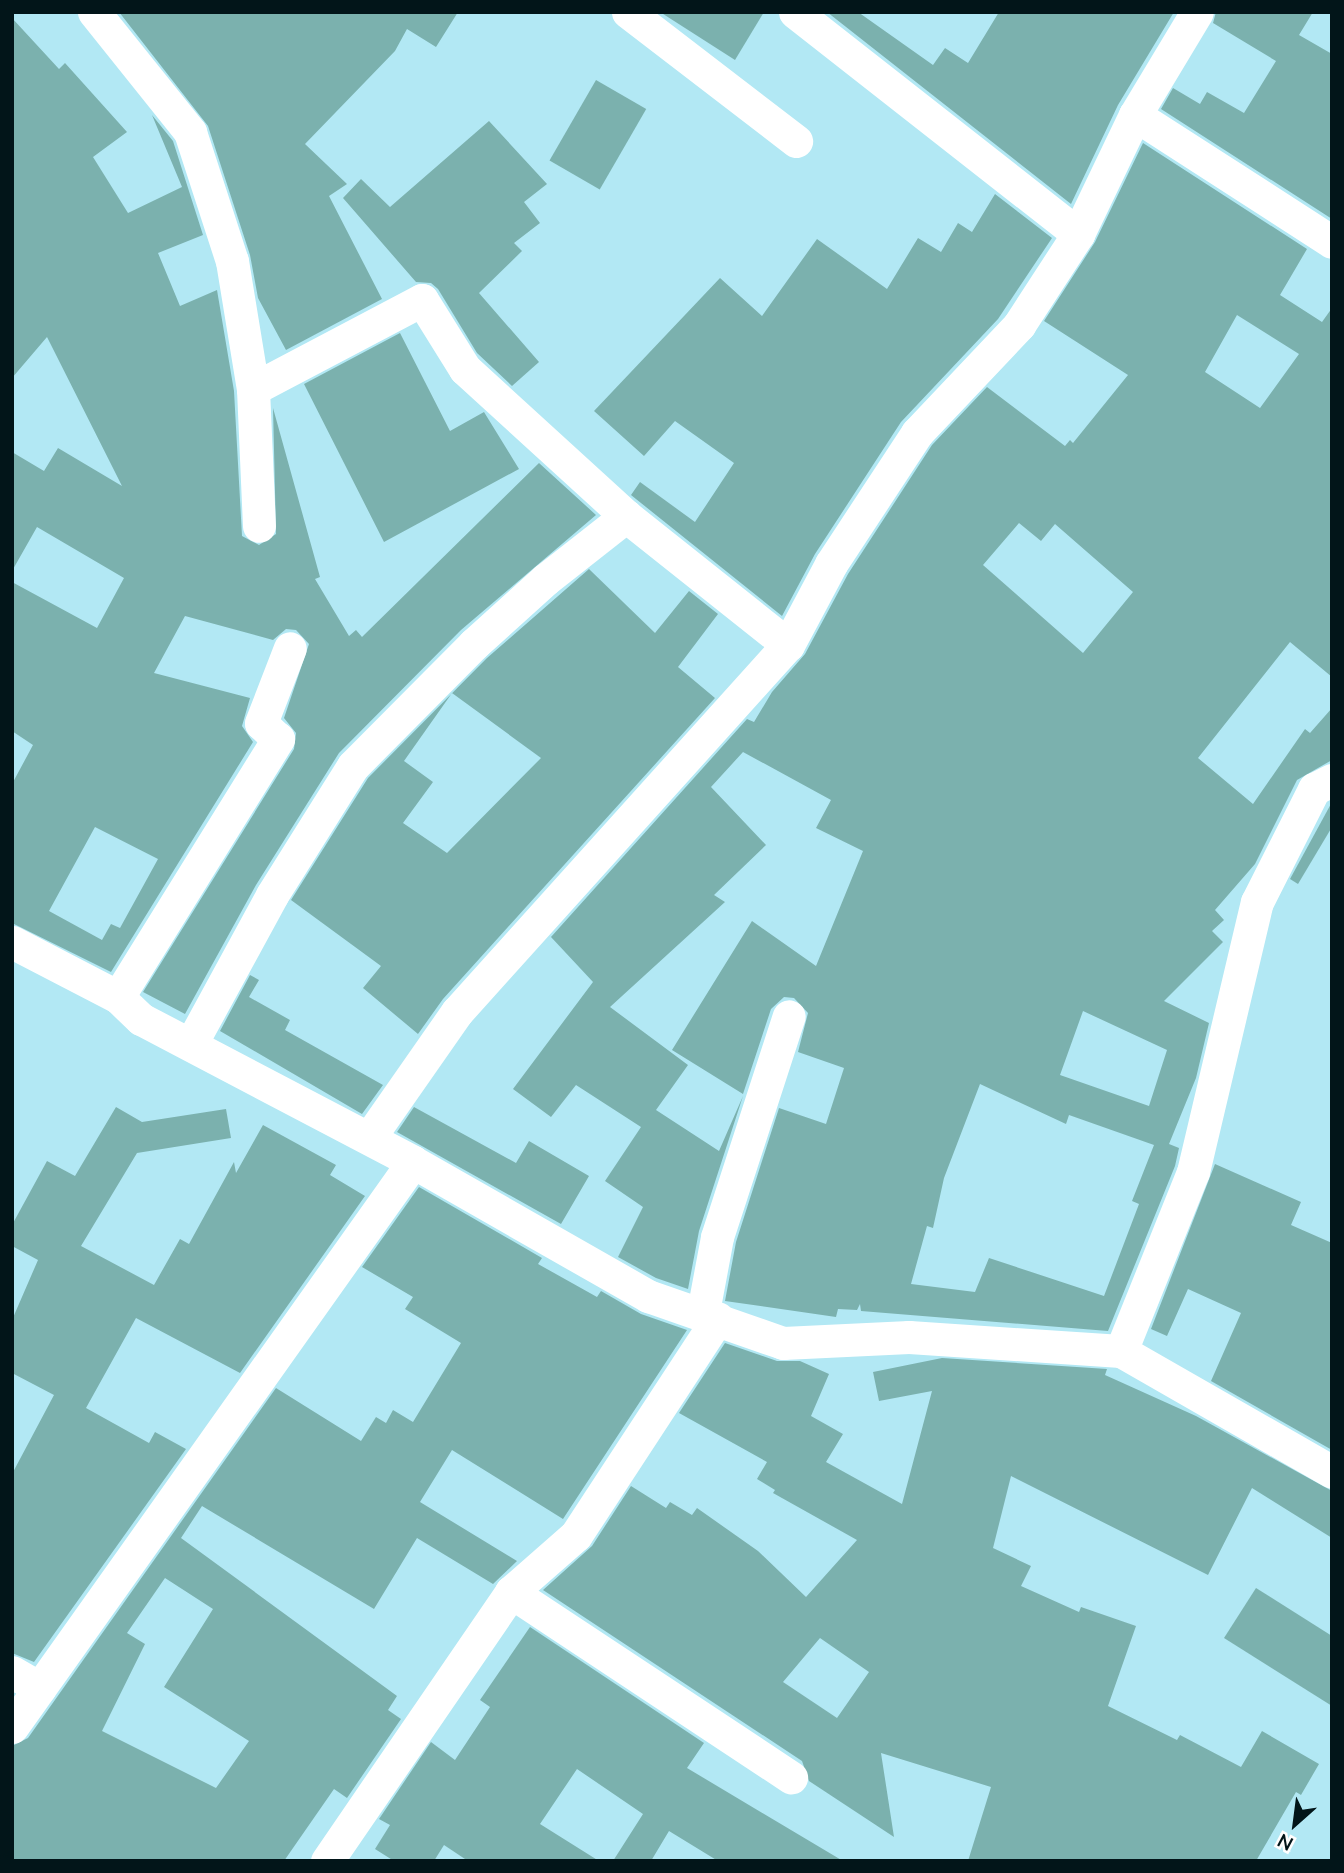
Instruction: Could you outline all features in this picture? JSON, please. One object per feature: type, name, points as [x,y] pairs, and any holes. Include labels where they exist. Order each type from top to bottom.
[{"type":"street","points":[[94,12],[190,132],[232,261],[253,389],[259,526]]},
{"type":"street","points":[[628,12],[796,141]]},
{"type":"street","points":[[795,12],[1078,234]]},
{"type":"street","points":[[369,1138],[457,1012],[788,645],[831,564],[917,433],[1019,325],[1078,234],[1135,115],[1197,12]]},
{"type":"street","points":[[1135,115],[1332,242]]},
{"type":"street","points":[[253,389],[422,300],[465,369],[626,516],[788,645]]},
{"type":"street","points":[[192,1042],[272,895],[353,766],[474,644],[546,579],[626,516]]},
{"type":"street","points":[[118,997],[278,739],[261,723],[290,648]]},
{"type":"street","points":[[1121,1351],[1193,1172],[1257,902],[1314,789],[1332,780]]},
{"type":"street","points":[[12,942],[118,997],[141,1019],[192,1042],[413,1162],[648,1296],[710,1315],[783,1343],[909,1337],[1121,1351],[1332,1472]]},
{"type":"street","points":[[327,1861],[511,1592],[576,1535],[710,1315],[717,1237],[789,1016]]},
{"type":"street","points":[[12,1727],[26,1680],[413,1162]]},
{"type":"street","points":[[511,1592],[791,1777]]},
{"type":"building","points":[[119,12],[458,12],[436,47],[407,29],[395,51],[305,144],[347,184],[329,196],[382,299],[286,350],[258,298],[250,255],[208,126]]},
{"type":"building","points":[[660,12],[764,12],[735,60]]},
{"type":"building","points":[[827,12],[858,12],[933,65],[945,48],[968,63],[999,12],[1174,12],[1118,105],[1071,204]]},
{"type":"building","points":[[1216,12],[1313,12],[1299,35],[1332,54],[1332,219],[1161,109],[1173,88],[1200,104],[1207,92],[1244,113],[1276,61],[1213,23]]},
{"type":"building","points":[[12,18],[59,69],[65,63],[127,132],[93,157],[128,213],[182,187],[152,115],[173,141],[203,235],[158,253],[180,306],[217,290],[234,391],[242,536],[259,545],[276,534],[273,408],[320,577],[315,579],[349,636],[356,630],[362,637],[539,463],[596,515],[461,630],[339,753],[256,885],[185,1014],[143,992],[294,749],[296,733],[284,718],[309,644],[296,630],[286,629],[273,640],[185,616],[154,673],[250,698],[242,726],[253,742],[111,972],[12,923],[12,784],[33,745],[12,731],[12,582],[97,628],[124,578],[37,527],[12,571],[12,452],[44,471],[58,448],[122,486],[47,337],[12,378]],"holes":[[[95,827],[158,859],[120,928],[111,924],[102,940],[49,911]]]},
{"type":"building","points":[[596,80],[646,109],[600,190],[550,161]]},
{"type":"building","points":[[489,121],[547,184],[524,202],[540,223],[514,243],[522,251],[479,293],[539,362],[512,386],[477,353],[438,289],[431,283],[416,282],[343,198],[361,179],[390,207]]},
{"type":"building","points":[[1143,143],[1307,249],[1280,295],[1322,322],[1332,308],[1332,677],[1290,642],[1198,758],[1253,804],[1305,729],[1310,733],[1332,708],[1332,760],[1297,780],[1255,864],[1215,910],[1224,920],[1212,931],[1223,942],[1164,1001],[1209,1023],[1196,1078],[1169,1144],[1179,1148],[1175,1166],[1108,1331],[861,1311],[860,1304],[857,1310],[838,1309],[836,1317],[725,1301],[736,1242],[779,1108],[826,1124],[844,1068],[798,1052],[808,1013],[794,998],[784,997],[771,1009],[743,1094],[672,1050],[752,921],[816,966],[863,851],[816,828],[831,800],[743,752],[711,787],[766,845],[714,895],[725,902],[610,1007],[688,1065],[656,1110],[719,1151],[743,1096],[699,1231],[688,1289],[656,1278],[618,1257],[643,1207],[605,1181],[641,1127],[576,1085],[551,1117],[513,1089],[593,982],[551,937],[747,719],[754,722],[772,692],[805,654],[848,574],[932,445],[987,387],[1065,446],[1070,440],[1073,443],[1128,375],[1044,321],[1095,242]],"holes":[[[1237,315],[1299,354],[1260,408],[1205,372]],[[1019,523],[1041,541],[1055,524],[1133,592],[1083,653],[983,565]],[[1083,1011],[1167,1050],[1149,1106],[1060,1075]],[[980,1084],[1066,1124],[1069,1115],[1154,1145],[1132,1201],[1139,1204],[1104,1296],[989,1258],[975,1292],[911,1284],[927,1226],[933,1228],[944,1178]]]},
{"type":"building","points":[[995,194],[1052,238],[998,319],[901,422],[815,554],[782,616],[631,495],[640,482],[695,522],[734,463],[675,421],[644,456],[594,411],[720,278],[762,316],[817,239],[887,289],[918,238],[941,252],[958,223],[972,232]]},
{"type":"building","points":[[400,333],[450,431],[484,412],[519,469],[384,542],[304,384]]},
{"type":"building","points":[[589,569],[655,633],[689,591],[718,614],[678,667],[715,698],[443,999],[418,1034],[363,988],[381,966],[291,900],[368,778],[451,694],[404,761],[433,782],[403,823],[447,853],[541,758],[452,693],[487,658]]},
{"type":"building","points":[[1332,802],[1332,827],[1298,884],[1290,879]]},
{"type":"building","points":[[250,975],[259,980],[249,997],[290,1020],[285,1030],[383,1085],[362,1114],[220,1031]]},
{"type":"building","points":[[116,1107],[142,1122],[226,1109],[231,1138],[137,1153],[81,1246],[154,1285],[180,1239],[189,1244],[234,1162],[236,1173],[263,1125],[336,1165],[330,1175],[365,1196],[240,1373],[136,1318],[86,1408],[149,1443],[155,1432],[186,1449],[34,1662],[12,1653],[12,1474],[54,1395],[12,1373],[12,1320],[38,1260],[12,1246],[12,1225],[47,1161],[75,1176]]},
{"type":"building","points":[[414,1107],[516,1163],[529,1141],[589,1176],[561,1224],[397,1132]]},
{"type":"building","points":[[1215,1164],[1301,1202],[1291,1225],[1332,1243],[1332,1450],[1211,1381],[1241,1313],[1188,1289],[1167,1336],[1151,1329]]},
{"type":"building","points":[[419,1187],[542,1258],[538,1264],[597,1297],[601,1291],[641,1314],[687,1330],[563,1519],[452,1450],[420,1502],[517,1561],[493,1584],[417,1538],[374,1609],[202,1506],[181,1538],[397,1696],[388,1710],[401,1719],[347,1798],[334,1789],[284,1861],[12,1861],[12,1746],[28,1738],[276,1388],[361,1441],[376,1417],[386,1423],[393,1410],[413,1422],[461,1343],[405,1309],[413,1297],[362,1267]],"holes":[[[165,1578],[213,1609],[164,1687],[249,1741],[216,1788],[102,1731],[145,1644],[127,1633]]]},
{"type":"building","points":[[725,1343],[777,1361],[800,1361],[829,1374],[811,1416],[843,1434],[826,1462],[902,1504],[932,1391],[879,1401],[873,1372],[942,1358],[1107,1369],[1105,1375],[1196,1416],[1332,1491],[1332,1538],[1252,1488],[1208,1575],[1011,1476],[993,1548],[1031,1566],[1021,1586],[1079,1612],[1081,1607],[1136,1626],[1108,1706],[1177,1740],[1180,1735],[1241,1767],[1262,1731],[1319,1764],[1301,1795],[1296,1792],[1256,1861],[968,1861],[991,1787],[881,1753],[894,1837],[809,1781],[802,1761],[543,1590],[592,1546],[631,1486],[666,1508],[670,1502],[692,1515],[697,1508],[758,1551],[806,1597],[857,1540],[773,1493],[775,1490],[757,1479],[767,1462],[679,1413]],"holes":[[[820,1638],[869,1672],[837,1718],[783,1682]]]},
{"type":"building","points":[[1256,1588],[1332,1636],[1332,1706],[1224,1638]]},
{"type":"building","points":[[530,1627],[704,1743],[687,1768],[843,1861],[718,1861],[669,1831],[651,1861],[613,1861],[643,1814],[577,1769],[540,1824],[599,1861],[468,1861],[444,1845],[434,1861],[394,1861],[375,1849],[390,1825],[379,1819],[431,1742],[455,1760],[490,1707],[480,1700]]}]
